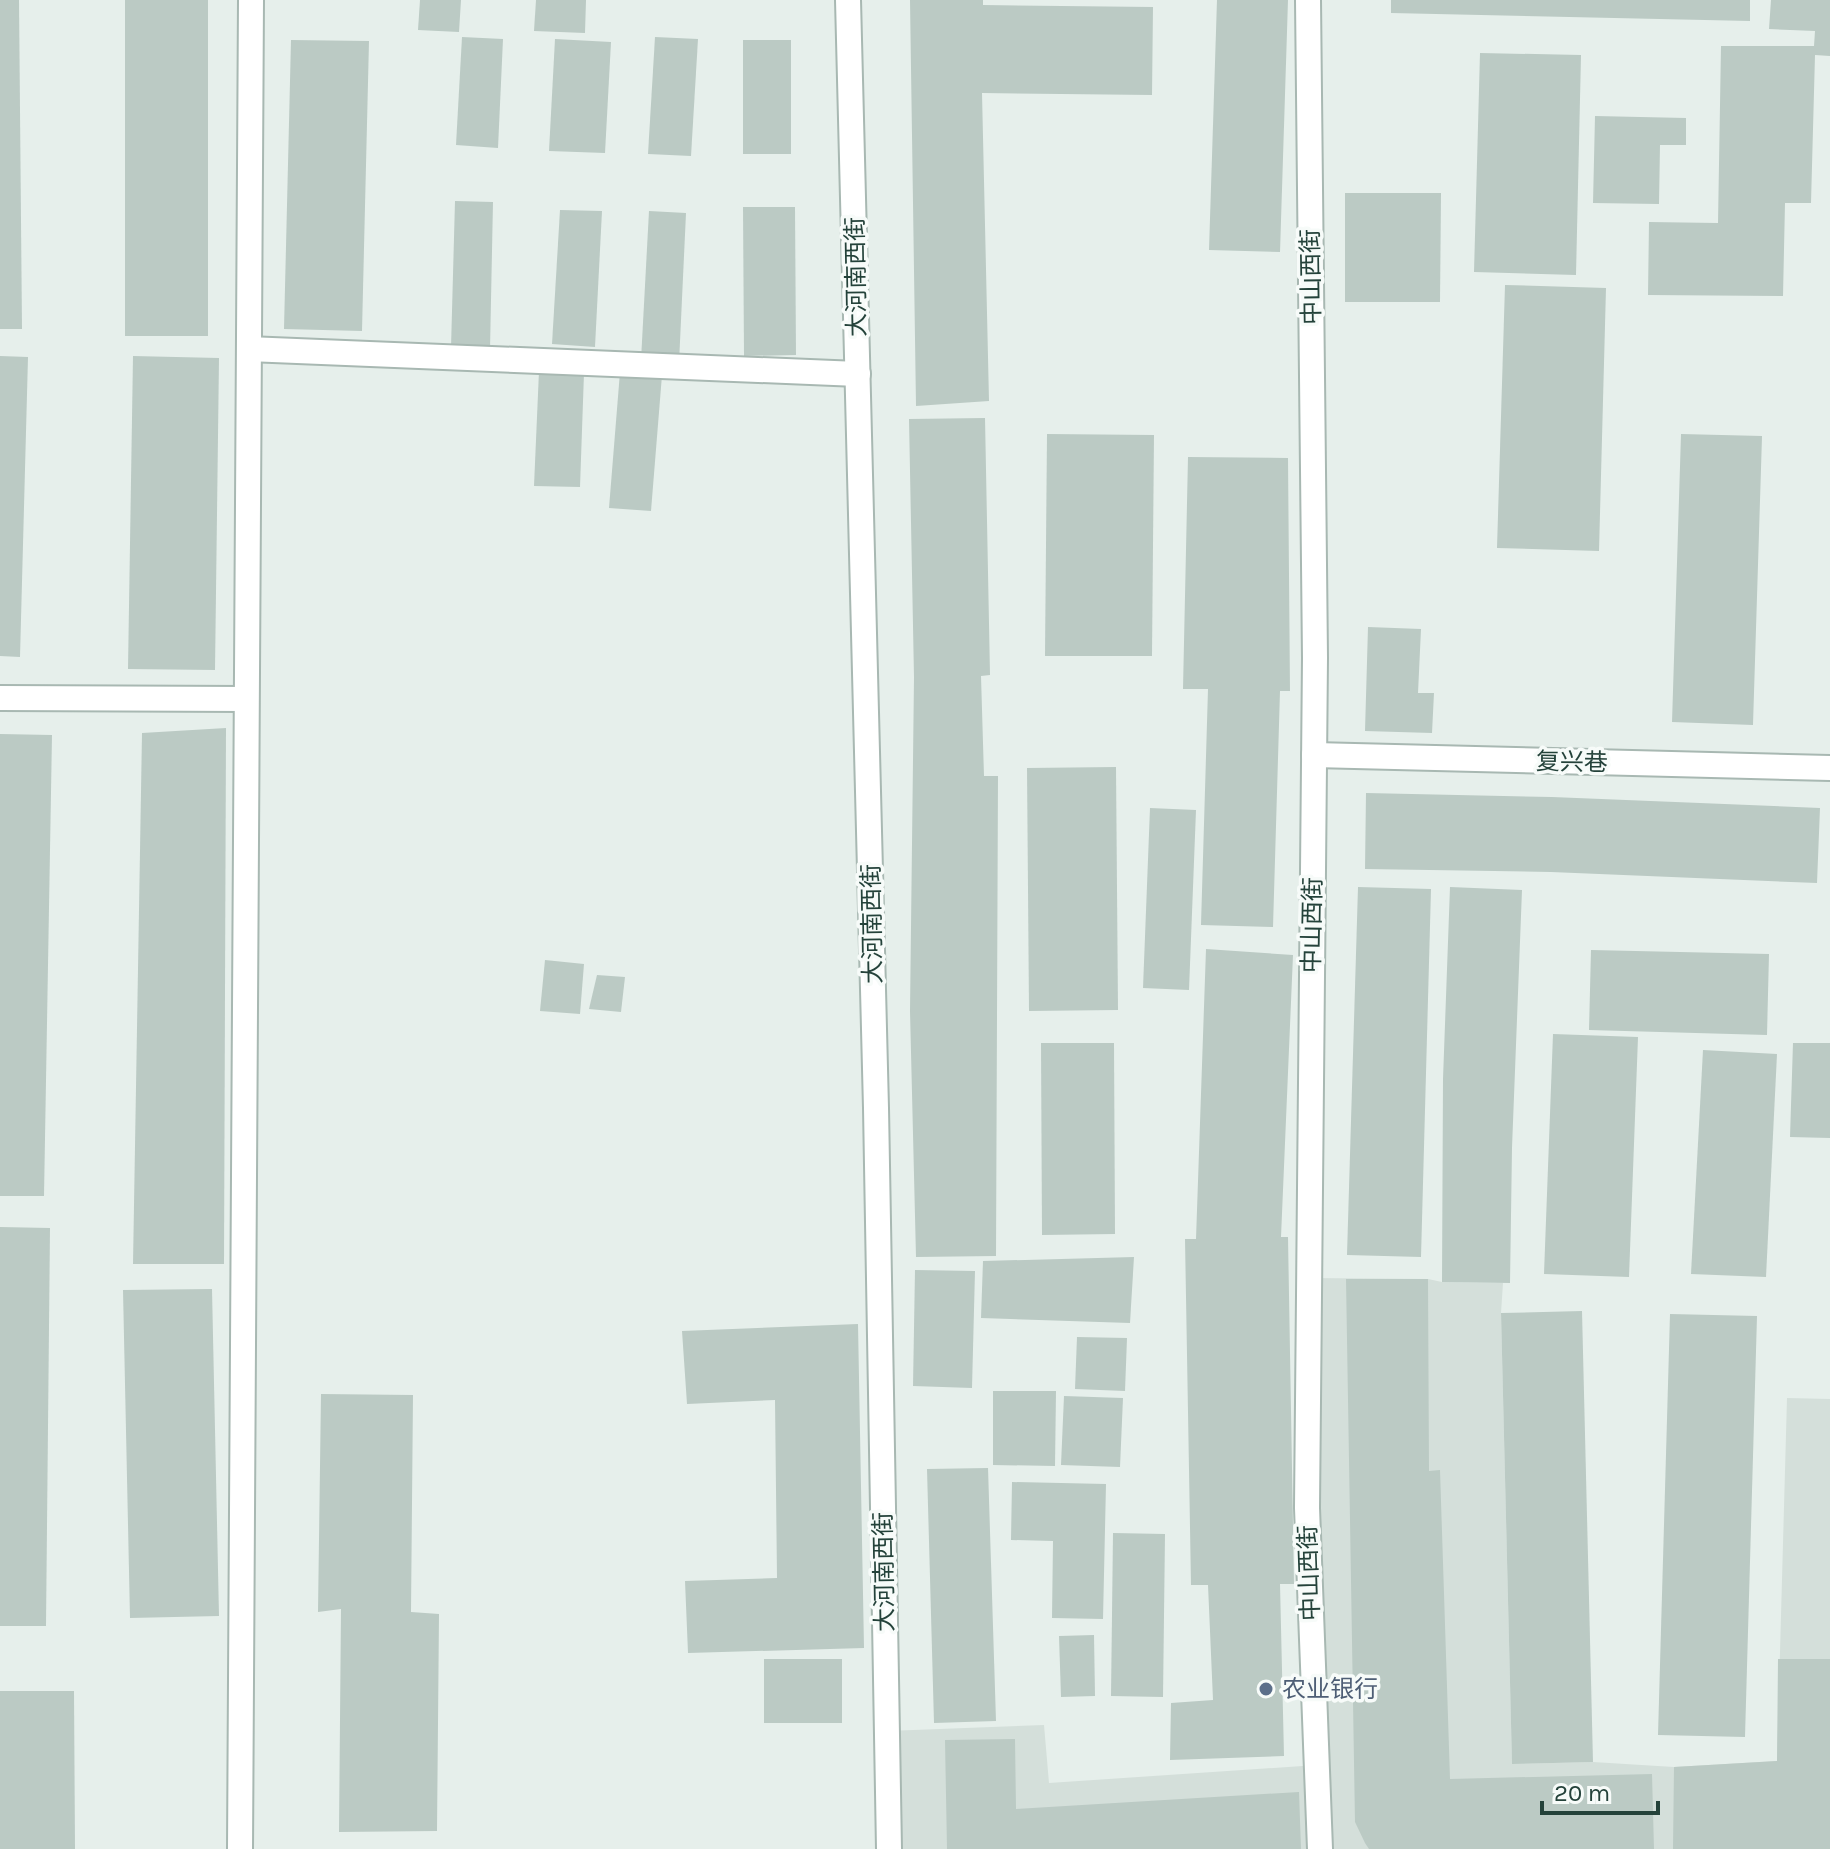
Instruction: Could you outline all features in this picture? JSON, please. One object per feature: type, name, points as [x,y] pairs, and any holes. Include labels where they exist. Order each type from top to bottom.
[{"type":"street","points":[[240,1849],[251,0]]},
{"type":"street","name":"大河南西街","points":[[848,0],[876,1108],[889,1849]]},
{"type":"street","name":"中山西街","points":[[1308,0],[1314,755],[1307,1508],[1320,1849]]},
{"type":"street","points":[[249,349],[858,374]]},
{"type":"street","points":[[0,698],[246,699]]},
{"type":"street","name":"复兴巷","points":[[1314,755],[1830,768]]},
{"type":"shaded area","points":[[1309,1278],[1503,1283],[1501,1313],[1512,1764],[1593,1762],[1674,1767],[1777,1761],[1787,1398],[1830,1399],[1830,1849],[889,1849],[887,1731],[1044,1725],[1049,1783],[1317,1765]]},
{"type":"building","points":[[0,0],[19,0],[22,329],[0,329]]},
{"type":"building","points":[[125,0],[208,0],[208,336],[125,336]]},
{"type":"building","points":[[420,0],[461,0],[459,32],[418,30]]},
{"type":"building","points":[[536,0],[586,0],[585,33],[534,31]]},
{"type":"building","points":[[910,0],[983,0],[983,5],[1153,7],[1152,95],[982,93],[989,401],[916,406]]},
{"type":"building","points":[[1217,0],[1288,0],[1280,252],[1209,250]]},
{"type":"building","points":[[1391,0],[1750,0],[1750,21],[1391,13]]},
{"type":"building","points":[[1771,0],[1830,0],[1830,56],[1815,55],[1811,203],[1785,203],[1783,296],[1648,295],[1649,222],[1718,223],[1721,46],[1814,46],[1815,31],[1769,29]]},
{"type":"building","points":[[462,37],[503,39],[498,148],[456,145]]},
{"type":"building","points":[[655,37],[698,39],[691,156],[648,154]]},
{"type":"building","points":[[555,39],[611,42],[605,153],[549,151]]},
{"type":"building","points":[[291,40],[369,41],[362,331],[284,329]]},
{"type":"building","points":[[743,40],[791,40],[791,154],[743,154]]},
{"type":"building","points":[[1480,53],[1581,55],[1576,275],[1474,272]]},
{"type":"building","points":[[1595,116],[1686,118],[1686,145],[1660,145],[1659,204],[1593,203]]},
{"type":"building","points":[[1345,193],[1441,193],[1440,302],[1345,302]]},
{"type":"building","points":[[455,201],[493,202],[490,349],[451,348]]},
{"type":"building","points":[[743,207],[795,207],[796,355],[744,356]]},
{"type":"building","points":[[560,210],[602,211],[595,347],[552,344]]},
{"type":"building","points":[[649,211],[686,213],[679,363],[641,360]]},
{"type":"building","points":[[1505,285],[1606,288],[1599,551],[1497,548]]},
{"type":"building","points":[[0,356],[28,357],[20,657],[0,656]]},
{"type":"building","points":[[133,356],[219,358],[215,670],[128,669]]},
{"type":"building","points":[[539,371],[584,373],[580,487],[534,486]]},
{"type":"building","points":[[620,372],[662,375],[651,511],[609,508]]},
{"type":"building","points":[[985,418],[990,675],[981,676],[984,776],[998,776],[996,1256],[916,1257],[910,1011],[914,677],[909,419]]},
{"type":"building","points":[[1047,434],[1154,435],[1152,656],[1045,656]]},
{"type":"building","points":[[1681,434],[1762,436],[1753,725],[1672,722]]},
{"type":"building","points":[[1188,457],[1288,458],[1290,691],[1280,691],[1273,927],[1201,925],[1208,689],[1183,689]]},
{"type":"building","points":[[1368,627],[1421,629],[1418,693],[1434,693],[1432,733],[1365,731]]},
{"type":"building","points":[[226,728],[224,1264],[133,1264],[142,733]]},
{"type":"building","points":[[0,734],[52,735],[44,1196],[0,1196]]},
{"type":"building","points":[[1116,767],[1118,1010],[1029,1011],[1027,768]]},
{"type":"building","points":[[1366,793],[1820,808],[1817,883],[1551,872],[1365,869]]},
{"type":"building","points":[[1150,808],[1196,810],[1189,990],[1143,988]]},
{"type":"building","points":[[1358,887],[1431,889],[1421,1257],[1347,1255]]},
{"type":"building","points":[[1450,887],[1522,890],[1510,1283],[1442,1282],[1443,1079]]},
{"type":"building","points":[[1206,949],[1293,955],[1281,1237],[1288,1237],[1294,1584],[1280,1584],[1284,1756],[1170,1760],[1171,1703],[1213,1700],[1208,1585],[1191,1585],[1185,1239],[1196,1239]]},
{"type":"building","points":[[1591,950],[1769,954],[1767,1035],[1589,1030]]},
{"type":"building","points":[[545,960],[584,964],[580,1014],[540,1011]]},
{"type":"building","points":[[597,975],[625,977],[621,1012],[589,1009]]},
{"type":"building","points":[[1553,1034],[1638,1037],[1629,1277],[1544,1274]]},
{"type":"building","points":[[1041,1043],[1114,1043],[1115,1234],[1042,1235]]},
{"type":"building","points":[[1793,1043],[1830,1043],[1830,1138],[1790,1137]]},
{"type":"building","points":[[1703,1050],[1777,1054],[1766,1277],[1691,1274]]},
{"type":"building","points":[[0,1227],[50,1228],[46,1626],[0,1626]]},
{"type":"building","points":[[1134,1257],[1130,1323],[981,1318],[983,1261]]},
{"type":"building","points":[[915,1270],[975,1271],[972,1388],[913,1386]]},
{"type":"building","points":[[1346,1279],[1428,1279],[1429,1471],[1440,1470],[1450,1779],[1652,1774],[1654,1849],[1369,1849],[1365,1843],[1355,1822]]},
{"type":"building","points":[[212,1289],[219,1616],[130,1618],[123,1290]]},
{"type":"building","points":[[1582,1311],[1593,1762],[1512,1764],[1501,1313]]},
{"type":"building","points":[[1670,1314],[1757,1316],[1745,1737],[1658,1735]]},
{"type":"building","points":[[858,1324],[864,1648],[688,1653],[685,1581],[777,1578],[775,1400],[687,1404],[682,1331]]},
{"type":"building","points":[[1077,1337],[1127,1338],[1125,1391],[1075,1389]]},
{"type":"building","points":[[993,1391],[1056,1391],[1055,1466],[993,1465]]},
{"type":"building","points":[[321,1394],[413,1395],[411,1612],[439,1614],[437,1831],[339,1832],[341,1609],[318,1612]]},
{"type":"building","points":[[1064,1396],[1123,1398],[1120,1467],[1061,1465]]},
{"type":"building","points":[[988,1468],[996,1721],[934,1723],[927,1469]]},
{"type":"building","points":[[1012,1482],[1106,1484],[1103,1619],[1052,1618],[1053,1541],[1011,1540]]},
{"type":"building","points":[[1113,1533],[1165,1534],[1163,1697],[1111,1696]]},
{"type":"building","points":[[1094,1635],[1095,1696],[1061,1697],[1059,1636]]},
{"type":"building","points":[[764,1659],[842,1659],[842,1723],[764,1723]]},
{"type":"building","points":[[1778,1659],[1830,1659],[1830,1849],[1673,1849],[1674,1767],[1777,1761]]},
{"type":"building","points":[[0,1691],[74,1691],[75,1849],[0,1849]]},
{"type":"building","points":[[1015,1739],[1016,1809],[1299,1792],[1301,1849],[947,1849],[945,1740]]},
{"type":"place","name":"农业银行","points":[[1266,1689]]}]
